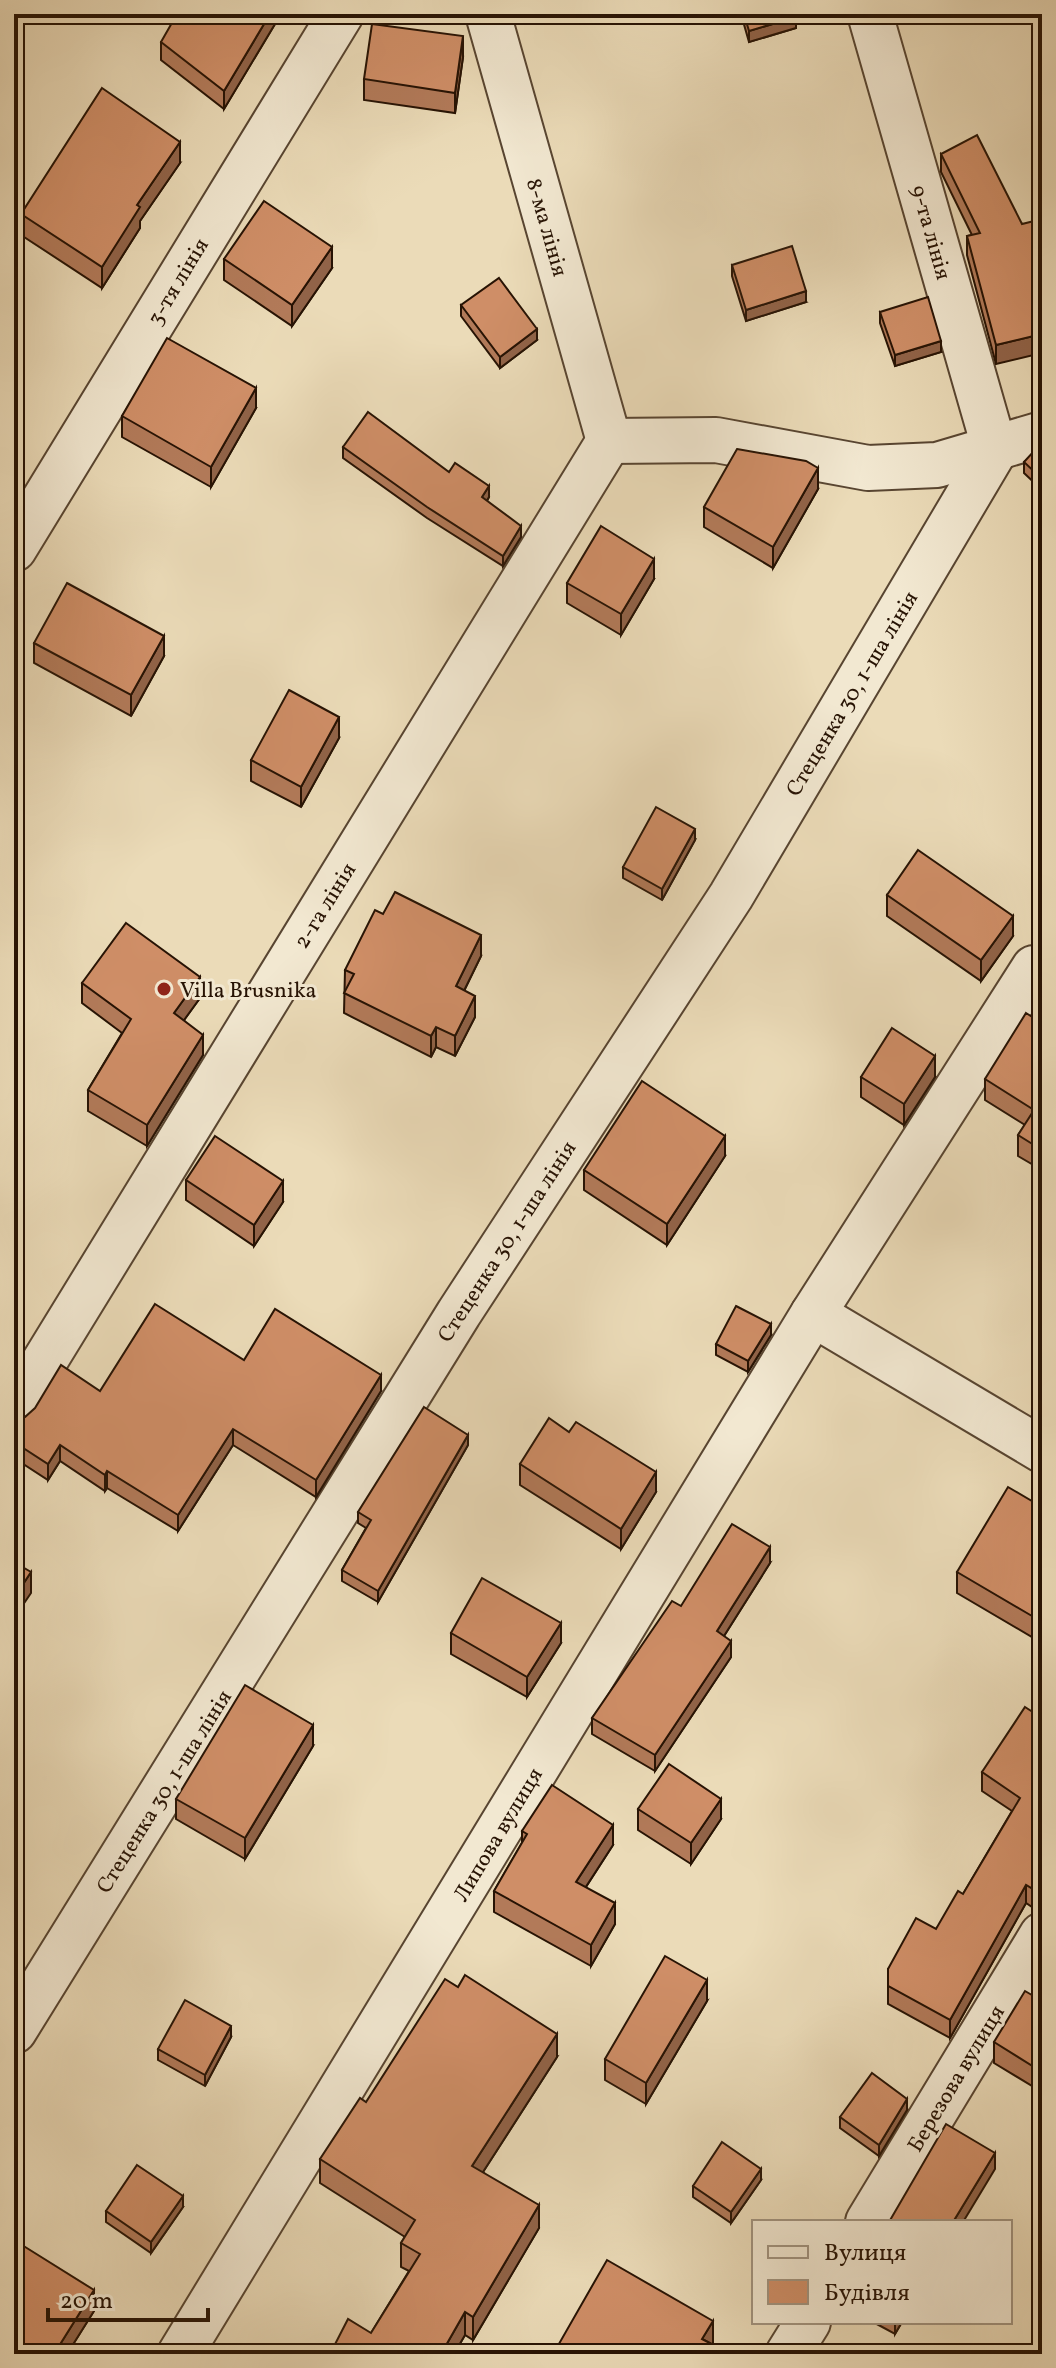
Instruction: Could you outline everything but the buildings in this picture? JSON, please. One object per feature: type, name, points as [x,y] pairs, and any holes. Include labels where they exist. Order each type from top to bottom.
[{"type":"street","name":"3-тя лінія","points":[[14,549],[341,14]]},
{"type":"street","name":"8-ма лінія","points":[[488,14],[609,441]]},
{"type":"street","name":"9-та лінія","points":[[870,14],[995,450]]},
{"type":"street","points":[[609,441],[716,440],[868,468],[937,465],[1042,434]]},
{"type":"street","name":"2-га лінія","points":[[14,1411],[609,441]]},
{"type":"street","name":"Стеценка 30, 1-ша лінія","points":[[14,2031],[459,1313],[731,896],[995,450]]},
{"type":"street","name":"Липова вулиця","points":[[180,2354],[813,1314],[1034,968]]},
{"type":"street","points":[[813,1314],[1042,1450]]},
{"type":"street","name":"Березова вулиця","points":[[869,2220],[1042,1935]]},
{"type":"street","points":[[788,2354],[807,2324]]},
{"type":"place","name":"Villa Brusnika","points":[[164,989]]}]
